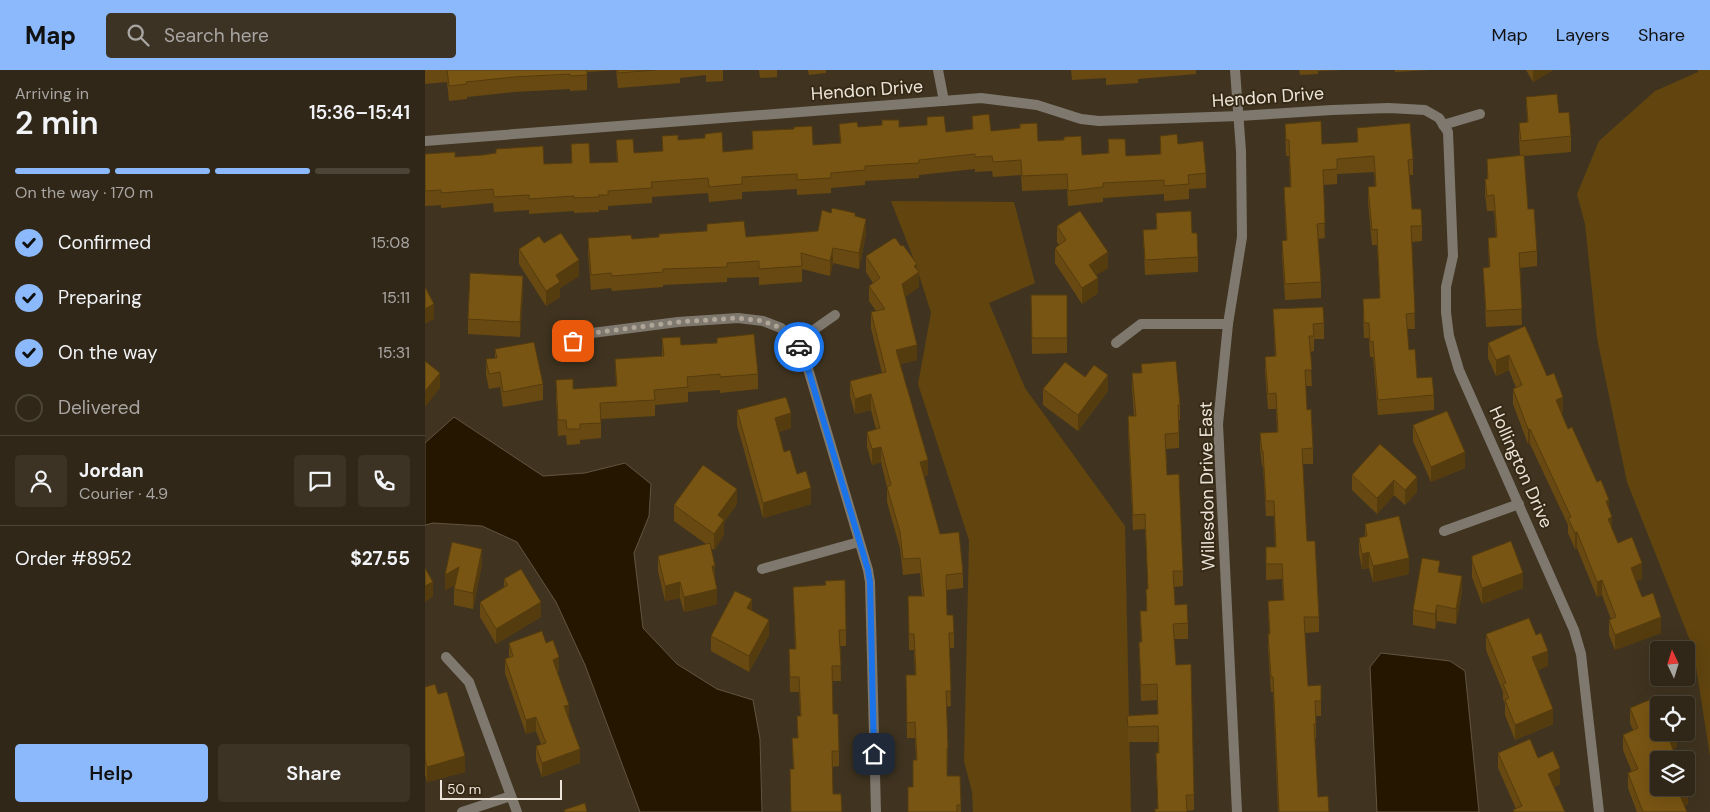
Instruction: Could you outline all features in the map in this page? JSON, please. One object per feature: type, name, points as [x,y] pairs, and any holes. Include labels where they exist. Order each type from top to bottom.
[{"type":"street","points":[[938,70],[945,101]]},
{"type":"street","name":"Willesdon Drive East","points":[[1235,70],[1242,178],[1242,238],[1228,324],[1218,424],[1237,812]]},
{"type":"street","name":"Hendon Drive","points":[[425,140],[981,98],[1037,105],[1081,119],[1099,122],[1332,110],[1389,108],[1425,110],[1439,118],[1446,128]]},
{"type":"street","points":[[1446,128],[1480,114]]},
{"type":"street","name":"Hollington Drive","points":[[1446,128],[1453,256],[1446,287],[1445,312],[1449,336],[1459,370],[1574,630],[1581,654],[1599,812]]},
{"type":"street","points":[[795,343],[835,315]]},
{"type":"street","points":[[573,341],[592,333],[678,322],[738,318],[763,321],[781,328],[803,352],[870,582],[876,812]]},
{"type":"street","points":[[1117,343],[1141,324],[1228,324]]},
{"type":"street","points":[[1444,531],[1519,504]]},
{"type":"street","points":[[762,569],[859,542]]},
{"type":"street","points":[[446,657],[469,682],[517,812]]},
{"type":"street","points":[[462,812],[511,796]]},
{"type":"shaded area","points":[[1698,70],[1710,70],[1710,756],[1695,661],[1695,641],[1690,641],[1627,482],[1597,338],[1585,224],[1577,194],[1599,141],[1655,91],[1698,72]]},
{"type":"shaded area","points":[[891,201],[1014,202],[1035,283],[989,303],[1025,388],[1125,526],[1131,812],[973,812],[972,792],[964,761],[969,540],[918,384],[931,313],[916,265]]},
{"type":"shaded area","points":[[454,417],[543,476],[585,473],[625,463],[651,484],[649,516],[634,553],[643,628],[677,664],[717,689],[753,700],[760,739],[762,812],[640,812],[585,665],[556,602],[517,542],[482,526],[433,523],[425,525],[425,443]]},
{"type":"shaded area","points":[[1381,653],[1450,661],[1465,671],[1479,812],[1377,812],[1370,667]]},
{"type":"building","points":[[447,70],[587,70],[587,75],[514,77],[466,82],[467,84],[449,86]]},
{"type":"building","points":[[617,70],[655,70],[618,73]]},
{"type":"building","points":[[1557,94],[1559,113],[1569,112],[1571,136],[1521,141],[1519,123],[1528,122],[1526,97]]},
{"type":"building","points":[[989,114],[991,131],[1020,128],[1020,124],[1037,123],[1038,141],[1064,140],[1064,137],[1081,136],[1082,155],[1109,153],[1108,139],[1125,139],[1126,156],[1161,154],[1160,136],[1177,134],[1178,144],[1203,141],[1206,173],[1188,175],[1189,184],[1164,186],[1164,180],[1103,183],[1103,187],[1068,191],[1067,174],[1022,176],[1021,160],[993,162],[992,156],[975,157],[975,154],[919,160],[919,163],[865,166],[865,170],[831,173],[831,178],[797,180],[797,174],[742,177],[742,184],[709,187],[708,178],[651,182],[652,188],[608,191],[608,195],[599,195],[599,197],[574,198],[574,196],[529,199],[529,195],[494,197],[493,189],[441,193],[441,190],[425,191],[425,154],[455,152],[455,157],[496,153],[496,149],[543,146],[544,164],[572,163],[571,144],[589,143],[590,163],[618,162],[616,140],[633,139],[634,153],[663,151],[662,136],[678,135],[678,140],[705,138],[705,134],[722,132],[723,152],[753,149],[752,131],[812,126],[813,145],[841,143],[839,124],[857,122],[858,127],[882,125],[882,120],[899,120],[899,127],[927,125],[927,117],[944,116],[946,132],[973,129],[972,116]]},
{"type":"building","points":[[1321,121],[1322,144],[1358,142],[1357,128],[1410,123],[1413,159],[1408,160],[1412,209],[1421,209],[1422,226],[1411,226],[1415,313],[1406,314],[1409,350],[1415,349],[1417,378],[1432,377],[1434,395],[1378,400],[1373,341],[1370,342],[1369,323],[1364,323],[1363,299],[1380,298],[1377,229],[1372,230],[1368,187],[1376,186],[1374,156],[1337,159],[1337,169],[1323,170],[1325,223],[1317,224],[1321,282],[1285,284],[1282,241],[1287,240],[1284,187],[1291,187],[1289,140],[1286,140],[1285,124]]},
{"type":"building","points":[[1524,155],[1528,209],[1534,209],[1537,251],[1519,253],[1522,309],[1486,311],[1483,268],[1490,267],[1488,238],[1497,237],[1494,195],[1487,196],[1485,179],[1488,179],[1487,159]]},
{"type":"building","points":[[832,208],[855,213],[855,216],[866,219],[859,253],[833,248],[830,261],[801,253],[802,266],[759,269],[759,261],[727,263],[727,267],[663,269],[663,272],[612,276],[611,273],[591,275],[588,238],[631,235],[632,239],[659,237],[659,234],[707,231],[707,224],[744,221],[746,237],[818,231],[822,210],[831,213]]},
{"type":"building","points":[[1080,211],[1108,252],[1089,265],[1098,278],[1082,288],[1055,248],[1066,240],[1057,226]]},
{"type":"building","points":[[1191,211],[1192,233],[1197,233],[1198,257],[1145,260],[1143,230],[1157,229],[1156,213]]},
{"type":"building","points":[[561,233],[579,260],[556,275],[560,282],[546,291],[519,249],[539,236],[544,243]]},
{"type":"building","points":[[894,238],[901,246],[903,245],[917,264],[914,266],[919,272],[902,284],[917,345],[896,350],[928,460],[920,462],[940,534],[959,532],[963,573],[946,575],[947,615],[953,615],[954,633],[949,633],[951,691],[946,691],[947,776],[960,776],[961,805],[957,805],[957,812],[908,812],[908,787],[913,787],[913,760],[917,760],[915,722],[907,723],[906,675],[916,675],[914,634],[909,634],[908,596],[924,596],[920,558],[903,559],[900,532],[887,487],[891,485],[881,447],[872,449],[867,432],[880,428],[871,394],[855,399],[850,381],[886,372],[871,312],[885,309],[869,286],[880,278],[866,256]]},
{"type":"building","points":[[470,273],[523,276],[520,322],[468,319]]},
{"type":"building","points":[[425,287],[434,304],[425,309]]},
{"type":"building","points":[[1031,295],[1067,295],[1067,338],[1032,338]]},
{"type":"building","points":[[1323,307],[1324,323],[1313,324],[1314,336],[1309,336],[1312,370],[1305,370],[1307,410],[1311,409],[1313,448],[1302,449],[1307,541],[1315,541],[1319,617],[1304,617],[1308,686],[1321,685],[1321,701],[1315,701],[1316,724],[1314,724],[1318,797],[1328,796],[1329,812],[1279,812],[1273,677],[1271,677],[1268,634],[1270,634],[1268,601],[1284,600],[1282,564],[1266,564],[1266,547],[1276,547],[1274,501],[1266,501],[1260,433],[1278,432],[1276,393],[1268,394],[1265,357],[1276,356],[1273,309]]},
{"type":"building","points":[[1525,326],[1547,376],[1554,373],[1563,397],[1556,400],[1568,429],[1572,427],[1597,482],[1601,480],[1609,500],[1606,501],[1612,517],[1608,519],[1618,543],[1632,537],[1642,563],[1631,568],[1642,597],[1653,593],[1661,617],[1615,635],[1609,620],[1616,617],[1602,580],[1597,582],[1577,532],[1575,533],[1568,518],[1571,517],[1530,429],[1528,429],[1513,389],[1522,385],[1509,355],[1496,360],[1488,343]]},
{"type":"building","points":[[754,334],[758,374],[720,377],[720,374],[687,377],[688,387],[654,390],[655,400],[600,403],[601,423],[580,424],[580,429],[567,429],[566,420],[558,420],[556,380],[573,379],[573,389],[617,386],[615,359],[664,356],[662,338],[680,337],[681,345],[717,343],[717,338]]},
{"type":"building","points":[[534,342],[543,384],[503,392],[500,372],[489,374],[486,359],[497,358],[495,349]]},
{"type":"building","points":[[425,361],[440,373],[425,391]]},
{"type":"building","points":[[1176,361],[1180,405],[1178,405],[1179,433],[1165,434],[1167,475],[1179,474],[1183,571],[1173,571],[1175,605],[1187,604],[1188,623],[1173,624],[1176,665],[1191,664],[1194,795],[1186,795],[1187,812],[1155,812],[1155,809],[1158,809],[1156,753],[1159,753],[1158,726],[1128,727],[1127,716],[1158,714],[1157,684],[1141,685],[1139,642],[1142,642],[1140,611],[1147,611],[1146,589],[1148,589],[1145,514],[1133,515],[1128,416],[1136,416],[1132,373],[1142,373],[1141,364]]},
{"type":"building","points":[[1065,362],[1085,377],[1094,365],[1108,375],[1078,415],[1043,389]]},
{"type":"building","points":[[786,397],[791,413],[775,418],[784,452],[790,450],[797,474],[806,471],[811,488],[763,503],[737,410]]},
{"type":"building","points":[[1447,411],[1465,452],[1431,467],[1413,425]]},
{"type":"building","points":[[1380,444],[1417,477],[1405,490],[1394,480],[1377,498],[1352,475]]},
{"type":"building","points":[[703,465],[737,489],[718,515],[724,520],[714,534],[674,505]]},
{"type":"building","points":[[1399,516],[1409,558],[1373,566],[1369,552],[1362,554],[1359,538],[1367,536],[1365,524]]},
{"type":"building","points":[[1511,541],[1523,573],[1482,588],[1472,556]]},
{"type":"building","points":[[452,542],[482,549],[473,593],[454,589],[459,567],[445,575]]},
{"type":"building","points":[[710,543],[717,589],[684,597],[680,582],[665,586],[658,556]]},
{"type":"building","points":[[1422,558],[1440,561],[1438,572],[1462,576],[1456,609],[1437,605],[1435,614],[1413,610]]},
{"type":"building","points":[[425,568],[433,582],[425,586]]},
{"type":"building","points":[[521,569],[541,602],[496,629],[480,602],[508,585],[504,579]]},
{"type":"building","points":[[845,580],[846,630],[839,630],[841,666],[832,666],[833,714],[838,714],[839,751],[832,751],[833,794],[841,794],[842,812],[791,812],[790,769],[794,769],[792,738],[798,738],[797,716],[801,716],[799,677],[790,677],[789,649],[796,649],[793,587],[826,585],[825,581]]},
{"type":"building","points":[[735,591],[752,599],[747,608],[769,620],[749,656],[711,636]]},
{"type":"building","points":[[1529,618],[1536,635],[1541,633],[1548,651],[1532,657],[1553,709],[1515,725],[1505,700],[1509,698],[1503,684],[1506,683],[1486,634]]},
{"type":"building","points":[[542,631],[546,643],[553,640],[559,657],[553,660],[569,705],[564,706],[580,749],[542,763],[536,746],[546,743],[536,717],[526,720],[505,659],[513,656],[509,643]]},
{"type":"building","points":[[435,684],[438,694],[447,692],[465,756],[427,767],[425,759],[425,687]]},
{"type":"building","points":[[1650,700],[1650,741],[1670,741],[1674,751],[1650,751],[1650,796],[1680,796],[1687,812],[1643,812],[1628,773],[1638,769],[1623,735],[1638,728],[1630,708]]},
{"type":"building","points":[[1530,739],[1538,758],[1553,751],[1560,768],[1548,774],[1565,812],[1514,812],[1513,810],[1522,806],[1498,753]]},
{"type":"building","points":[[585,803],[587,812],[565,812],[564,810]]},
{"type":"way so far","points":[[573,341],[592,333],[678,322],[738,318],[763,321],[781,328],[799,347]]},
{"type":"route","points":[[799,347],[803,352],[868,570],[870,582],[874,754]]}]
